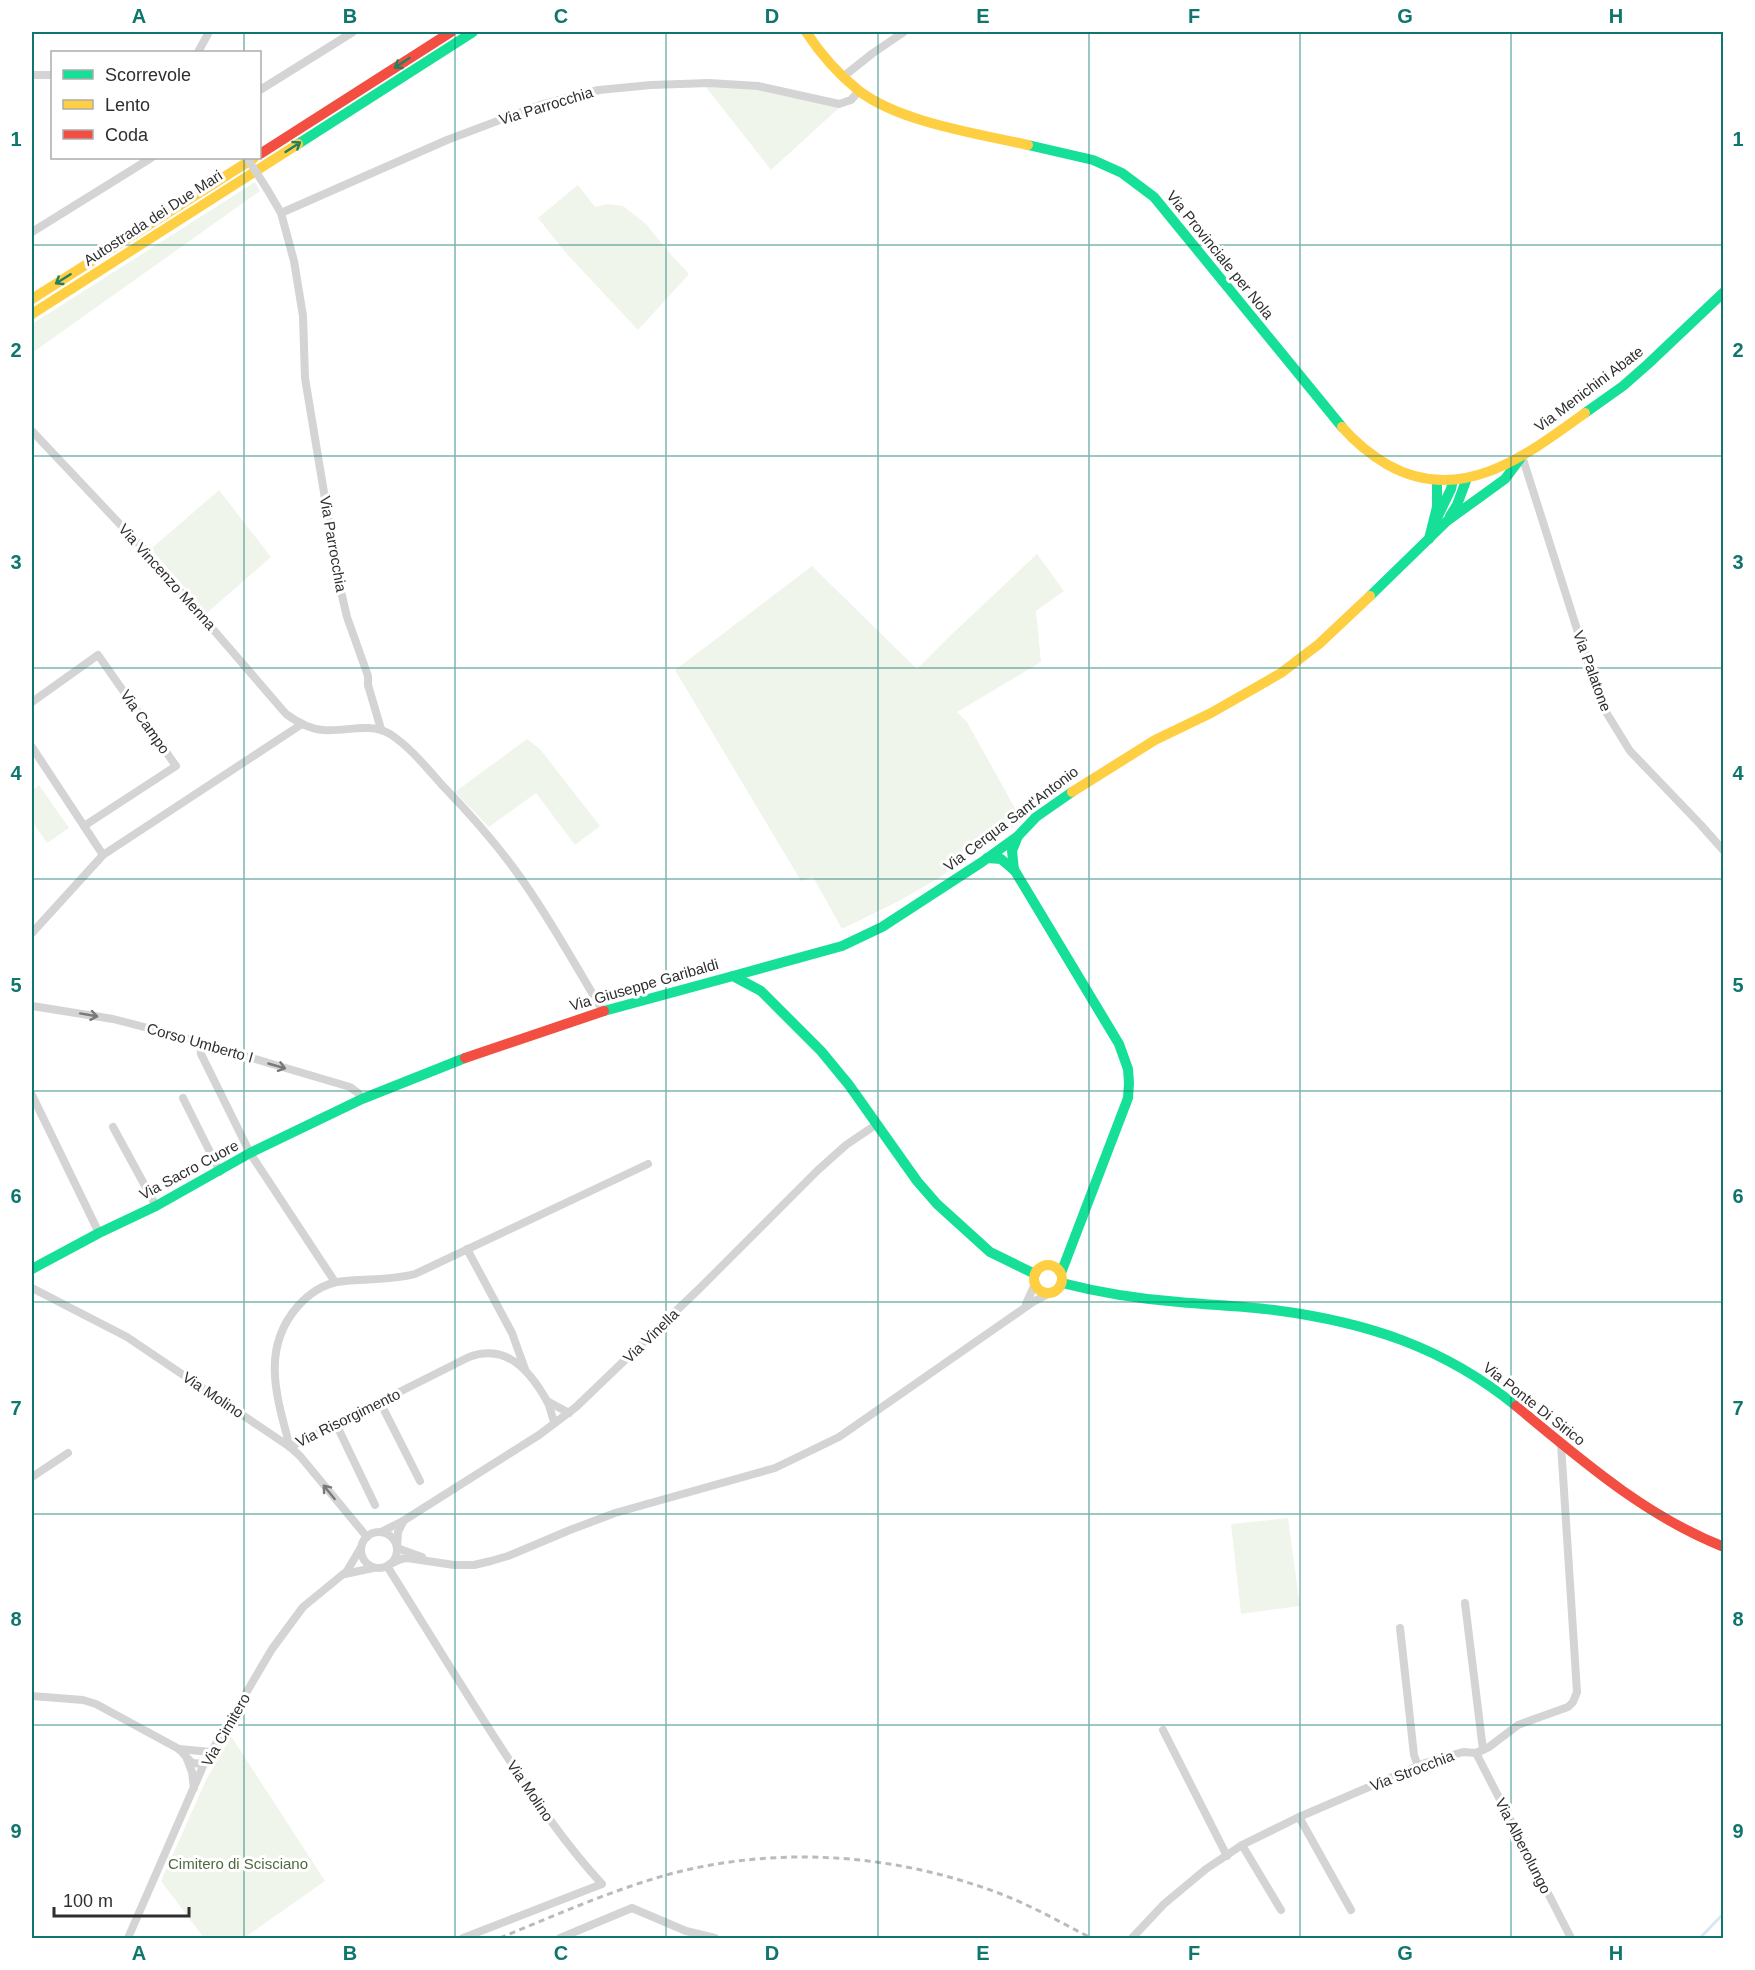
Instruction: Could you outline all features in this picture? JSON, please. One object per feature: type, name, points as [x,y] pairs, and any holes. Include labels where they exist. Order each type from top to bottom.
[{"type":"main road","points":[[261,153],[451,32]]},
{"type":"main road","name":"Autostrada dei Due Mari","points":[[32,314],[473,32]]},
{"type":"main road","name":"Via Provinciale per Nola","points":[[806,32],[817,49],[859,91],[887,107],[916,119],[1093,160],[1122,173],[1154,197],[1349,436],[1386,465],[1403,473],[1437,480],[1453,480],[1504,466],[1522,456]]},
{"type":"main road","name":"Autostrada dei Due Mari","points":[[32,299],[252,159]]},
{"type":"main road","name":"Via Menichini Abate","points":[[1522,456],[1555,435],[1637,375],[1724,292]]},
{"type":"main road","name":"Via Cerqua Sant'Antonio","points":[[733,976],[842,945],[882,927],[987,858],[1008,849],[1036,817],[1084,783],[1155,740],[1211,713],[1281,673],[1319,644],[1447,521],[1505,479],[1522,456]]},
{"type":"main road","name":"Via Cerqua Sant'Antonio","points":[[1447,521],[1457,505],[1467,478]]},
{"type":"main road","points":[[1429,540],[1437,507],[1437,480]]},
{"type":"main road","points":[[1434,523],[1451,489],[1453,480]]},
{"type":"main road","points":[[1001,859],[1008,849]]},
{"type":"main road","points":[[1008,849],[1015,871],[1116,1038],[1125,1055],[1129,1072],[1129,1090],[1122,1116],[1069,1246],[1062,1278],[1057,1290],[1050,1293],[1041,1291],[1035,1279],[1044,1265],[1056,1259],[1069,1246]]},
{"type":"main road","points":[[987,858],[1001,859],[1015,871]]},
{"type":"main road","name":"Via Giuseppe Garibaldi","points":[[362,1099],[476,1054],[603,1011],[733,976],[762,991],[821,1051],[849,1085],[917,1181],[937,1204],[990,1252],[1035,1279]]},
{"type":"main road","name":"Via Sacro Cuore","points":[[32,1269],[220,1172],[250,1153],[362,1099]]},
{"type":"main road","name":"Via Ponte Di Sirico","points":[[1044,1265],[1053,1265],[1062,1278],[1109,1293],[1164,1301],[1274,1310],[1344,1322],[1398,1338],[1474,1374],[1561,1444],[1643,1505],[1672,1523],[1724,1547]]},
{"type":"street","points":[[199,51],[209,32]]},
{"type":"street","points":[[261,89],[353,32]]},
{"type":"street","points":[[844,76],[904,32]]},
{"type":"street","points":[[32,75],[51,75]]},
{"type":"street","name":"Via Parrocchia","points":[[281,213],[447,140],[540,105],[599,90],[709,83],[758,86],[838,104],[851,100],[859,91]]},
{"type":"street","points":[[32,232],[149,159]]},
{"type":"street","name":"Via Parrocchia","points":[[248,159],[281,213],[294,261],[303,316],[305,378],[339,583],[347,617],[368,676],[368,685],[381,729]]},
{"type":"street","name":"Via Vincenzo Menna","points":[[32,431],[149,555],[286,714],[302,724]]},
{"type":"street","name":"Via Palatone","points":[[1522,456],[1582,645],[1606,712],[1630,751],[1724,851]]},
{"type":"street","name":"Via Campo","points":[[32,702],[99,655],[176,766],[84,826]]},
{"type":"street","points":[[32,933],[103,855],[302,724],[324,730],[381,729],[410,751],[483,828],[536,900],[603,1011]]},
{"type":"street","points":[[32,747],[103,855]]},
{"type":"street","name":"Corso Umberto I","points":[[32,1006],[113,1019],[200,1043],[350,1087],[362,1099]]},
{"type":"street","points":[[200,1043],[201,1054],[250,1153],[335,1282]]},
{"type":"street","points":[[32,1095],[99,1233]]},
{"type":"street","points":[[183,1098],[220,1172]]},
{"type":"street","name":"Via Vinella","points":[[381,1532],[403,1521],[555,1424],[590,1396],[818,1170],[846,1145],[877,1124]]},
{"type":"street","points":[[113,1127],[156,1206]]},
{"type":"street","name":"Via Risorgimento","points":[[547,1401],[519,1363],[499,1354],[479,1353],[290,1447],[276,1385],[275,1360],[279,1337],[293,1311],[306,1297],[335,1282],[400,1278],[415,1274],[648,1164]]},
{"type":"street","points":[[467,1249],[512,1333],[525,1370]]},
{"type":"street","points":[[1024,1308],[1035,1279]]},
{"type":"street","name":"Via Molino","points":[[32,1288],[127,1337],[290,1447],[367,1537]]},
{"type":"street","points":[[341,1576],[353,1571],[379,1569],[408,1558],[454,1565],[492,1562],[615,1513],[660,1499],[754,1476],[785,1464],[839,1437],[1024,1308],[1050,1293]]},
{"type":"street","points":[[547,1401],[568,1413]]},
{"type":"street","points":[[547,1401],[555,1424]]},
{"type":"street","points":[[380,1402],[420,1481]]},
{"type":"street","points":[[336,1424],[375,1505]]},
{"type":"street","name":"Via Strocchia","points":[[1132,1938],[1164,1904],[1206,1869],[1242,1845],[1299,1817],[1418,1766],[1463,1752],[1479,1752],[1518,1725],[1568,1707],[1577,1696],[1561,1444]]},
{"type":"street","points":[[32,1477],[69,1453]]},
{"type":"street","points":[[389,1565],[394,1560],[398,1532],[403,1521]]},
{"type":"street","points":[[341,1576],[352,1565],[367,1537],[381,1532],[391,1537],[397,1548],[435,1562]]},
{"type":"street","points":[[360,1549],[363,1561],[373,1568]]},
{"type":"street","name":"Via Molino","points":[[389,1565],[476,1710],[548,1819],[575,1855],[602,1884],[463,1938]]},
{"type":"street","name":"Via Cimitero","points":[[128,1938],[204,1764],[272,1649],[292,1621],[303,1607],[341,1576]]},
{"type":"street","points":[[1465,1604],[1479,1752]]},
{"type":"street","points":[[1400,1628],[1414,1755],[1418,1766]]},
{"type":"street","points":[[32,1696],[83,1700],[96,1704],[178,1749],[192,1763],[204,1764]]},
{"type":"street","points":[[1162,1730],[1227,1856]]},
{"type":"street","points":[[178,1749],[212,1752]]},
{"type":"street","name":"Via Alberolungo","points":[[1479,1752],[1571,1938]]},
{"type":"street","points":[[186,1757],[192,1773],[194,1789]]},
{"type":"street","points":[[1299,1817],[1351,1910]]},
{"type":"street","points":[[1242,1845],[1281,1910]]},
{"type":"street","points":[[560,1938],[632,1908],[686,1932],[716,1938]]},
{"type":"green space","points":[[705,86],[758,88],[840,107],[771,170]]},
{"type":"green space","points":[[255,182],[260,191],[32,353],[32,324]]},
{"type":"green space","points":[[578,185],[595,207],[608,204],[623,206],[646,224],[689,274],[638,330],[566,253],[538,218]]},
{"type":"green space","points":[[219,490],[271,557],[207,613],[151,549]]},
{"type":"green space","points":[[1037,554],[1064,591],[1036,611],[1041,662],[957,712],[967,722],[1022,821],[937,879],[842,929],[813,877],[801,881],[675,670],[812,566],[917,669]]},
{"type":"green space","points":[[527,739],[540,749],[600,826],[575,845],[536,793],[489,827],[455,792]]},
{"type":"green space","points":[[39,785],[69,828],[47,843],[32,821],[32,791]]},
{"type":"green space","points":[[1288,1518],[1300,1606],[1241,1614],[1231,1524]]},
{"type":"green space","name":"Cimitero di Scisciano","points":[[231,1736],[325,1881],[244,1938],[204,1938],[161,1881],[206,1780]]},
{"type":"waterway","points":[[1700,1938],[1724,1913]]},
{"type":"railway","points":[[500,1938],[648,1880],[711,1865],[753,1859],[795,1857],[879,1862],[961,1880],[1013,1899],[1091,1938]]},
{"type":"traffic: fast","points":[[298,144],[473,32]]},
{"type":"traffic: fast","points":[[1028,145],[1093,160],[1122,173],[1154,197],[1342,427]]},
{"type":"traffic: fast","points":[[1585,413],[1623,386],[1724,292]]},
{"type":"traffic: fast","points":[[1370,596],[1447,521],[1505,479],[1520,459]]},
{"type":"traffic: fast","points":[[1450,516],[1457,505],[1467,478]]},
{"type":"traffic: fast","points":[[1429,539],[1437,507],[1437,480]]},
{"type":"traffic: fast","points":[[1437,518],[1453,480]]},
{"type":"traffic: fast","points":[[733,976],[842,946],[882,927],[982,862],[1018,836],[1036,817],[1072,792]]},
{"type":"traffic: fast","points":[[1014,870],[1012,851],[1018,836]]},
{"type":"traffic: fast","points":[[987,858],[1001,859],[1015,871],[1119,1044],[1128,1069],[1128,1098],[1061,1273]]},
{"type":"traffic: fast","points":[[604,1011],[733,976],[761,991],[821,1051],[849,1085],[917,1181],[937,1204],[990,1252],[1035,1274]]},
{"type":"traffic: fast","points":[[32,1269],[156,1206],[250,1153],[362,1099],[465,1058]]},
{"type":"traffic: fast","points":[[1062,1283],[1106,1293],[1149,1299],[1308,1315],[1372,1330],[1403,1340],[1461,1368],[1489,1385],[1516,1406]]},
{"type":"traffic: slow","points":[[806,32],[836,70],[858,90],[875,101],[916,119],[1028,145]]},
{"type":"traffic: slow","points":[[32,314],[298,144]]},
{"type":"traffic: slow","points":[[32,299],[252,159]]},
{"type":"traffic: slow","points":[[1342,427],[1363,448],[1388,465],[1415,476],[1441,480],[1467,478],[1516,459],[1585,413]]},
{"type":"traffic: slow","points":[[1072,792],[1155,740],[1211,713],[1281,673],[1319,644],[1370,596]]},
{"type":"traffic: slow","points":[[1048,1265],[1058,1269],[1062,1279],[1058,1289],[1048,1293],[1038,1289],[1034,1279],[1038,1269],[1048,1265]]},
{"type":"traffic: jam","points":[[261,153],[451,32]]},
{"type":"traffic: jam","points":[[465,1058],[604,1011]]},
{"type":"traffic: jam","points":[[1516,1406],[1589,1466],[1640,1503],[1695,1534],[1724,1547]]}]
